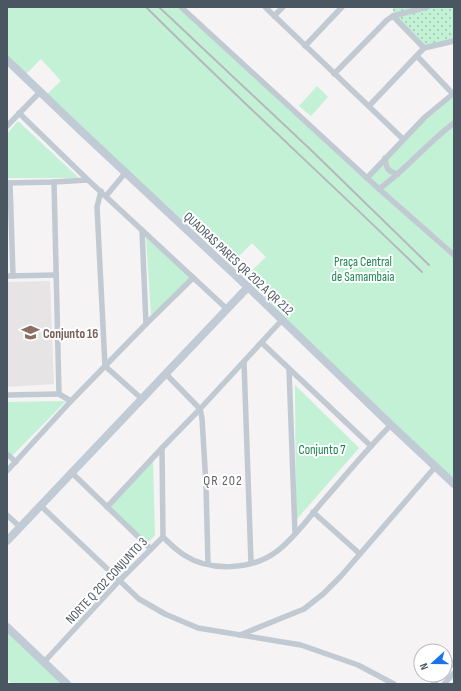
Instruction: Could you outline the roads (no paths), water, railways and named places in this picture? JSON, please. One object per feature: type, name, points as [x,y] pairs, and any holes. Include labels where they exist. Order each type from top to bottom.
[{"type":"street","points":[[181,7],[378,189],[454,255]]},
{"type":"street","points":[[264,7],[403,139]]},
{"type":"street","points":[[274,16],[283,7]]},
{"type":"street","points":[[305,46],[342,7]]},
{"type":"street","points":[[334,74],[382,24],[393,16],[426,7]]},
{"type":"street","points":[[393,16],[424,48]]},
{"type":"street","points":[[369,106],[424,48],[454,41]]},
{"type":"street","points":[[367,178],[425,117],[453,94],[417,56]]},
{"type":"street","name":"QUADRAS PARES QR 202 A QR 212","points":[[7,60],[454,484]]},
{"type":"street","points":[[7,126],[40,92]]},
{"type":"street","points":[[19,113],[88,180],[227,309]]},
{"type":"street","points":[[378,189],[398,174],[435,138],[454,123]]},
{"type":"street","points":[[385,158],[388,170],[392,173],[398,174]]},
{"type":"street","points":[[106,196],[126,172]]},
{"type":"street","points":[[56,275],[10,276],[9,183],[88,180]]},
{"type":"street","points":[[54,182],[59,394]]},
{"type":"street","points":[[101,191],[97,207],[105,366],[142,398]]},
{"type":"street","points":[[142,230],[146,324]]},
{"type":"street","points":[[7,471],[105,366],[194,278]]},
{"type":"street","points":[[7,541],[248,287]]},
{"type":"street","points":[[107,507],[200,410],[282,320]]},
{"type":"street","points":[[262,343],[371,446]]},
{"type":"street","points":[[244,362],[251,563]]},
{"type":"street","points":[[289,369],[295,533]]},
{"type":"street","points":[[166,374],[200,410],[202,418],[206,485],[208,564]]},
{"type":"street","points":[[7,395],[59,394],[72,401]]},
{"type":"street","name":"NORTE Q 202 CONJUNTO 3","points":[[44,662],[162,537],[183,554],[196,561],[218,566],[251,563],[276,552],[295,533],[391,425]]},
{"type":"street","points":[[162,448],[162,537]]},
{"type":"street","points":[[7,454],[16,462]]},
{"type":"street","points":[[238,635],[304,609],[323,594],[341,576],[436,466]]},
{"type":"street","points":[[71,472],[151,549]]},
{"type":"street","points":[[41,506],[139,599],[165,614],[198,628],[301,645],[358,665],[394,684]]},
{"type":"street","points":[[313,512],[360,554]]},
{"type":"street","points":[[7,515],[20,527]]},
{"type":"street","points":[[7,627],[67,684]]},
{"type":"street","points":[[444,684],[454,673]]},
{"type":"railway","points":[[146,7],[214,74],[422,272]]},
{"type":"railway","points":[[159,7],[312,151],[429,265]]},
{"type":"place","name":"Conjunto 16","points":[[30,333]]},
{"type":"district","name":"QR 202","points":[[223,480]]},
{"type":"park label","name":"Praça Central de Samambaia","points":[[363,268]]},
{"type":"park label","name":"Conjunto 7","points":[[322,449]]}]
